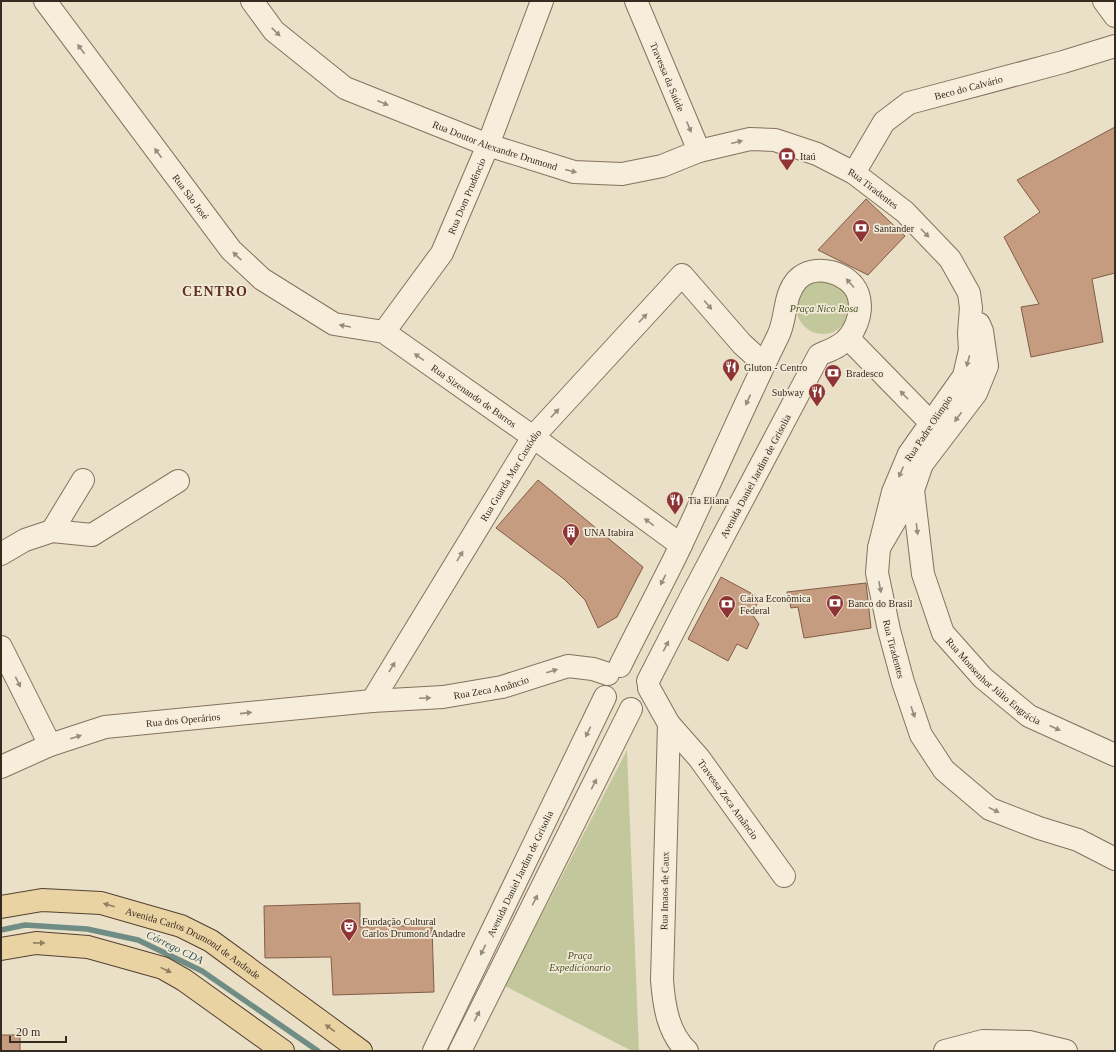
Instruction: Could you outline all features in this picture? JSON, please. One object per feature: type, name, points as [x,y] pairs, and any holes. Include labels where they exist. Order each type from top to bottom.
[{"type":"main road","name":"Avenida Carlos Drumond de Andrade","points":[[1,907],[42,900],[101,903],[181,926],[211,941],[361,1051]]},
{"type":"main road","points":[[1,949],[36,943],[88,947],[163,968],[184,980],[283,1051]]},
{"type":"street","name":"Rua São José","points":[[45,1],[231,250],[262,279],[334,324],[384,332]]},
{"type":"street","name":"Rua Doutor Alexandre Drumond","points":[[252,1],[274,31],[345,88],[488,145],[574,172],[622,174],[662,166],[699,151],[750,139],[775,140]]},
{"type":"street","name":"Travessa da Saúde","points":[[636,1],[699,151]]},
{"type":"street","points":[[1104,1],[1115,16]]},
{"type":"street","name":"Rua Dom Prudêncio","points":[[384,332],[442,253],[488,145],[545,2]]},
{"type":"street","name":"Beco do Calvário","points":[[854,173],[884,122],[910,103],[1063,62],[1115,46]]},
{"type":"street","name":"Rua Tiradentes","points":[[775,140],[818,154],[854,173],[905,212],[950,259],[968,294],[971,308],[982,331],[987,366],[976,394],[922,464],[912,490],[879,548],[877,572],[889,630],[903,682],[921,735],[944,770],[990,809],[1039,828],[1078,840],[1115,860]]},
{"type":"street","points":[[764,364],[781,330],[790,289],[798,279],[812,272],[826,271],[841,275],[850,281],[858,292],[861,305],[857,324],[848,338],[931,423]]},
{"type":"street","name":"Rua Guarda Mor Custódio","points":[[372,700],[533,437],[682,275],[742,344],[764,364]]},
{"type":"street","name":"Rua Padre Olimpio","points":[[879,548],[893,492],[909,454],[964,376],[970,350],[969,333],[971,308]]},
{"type":"street","name":"Rua Sizenando de Barros","points":[[384,332],[533,437],[681,545]]},
{"type":"street","name":"Avenida Daniel Jardim de Grisolia","points":[[460,1051],[634,708],[648,696],[649,685],[691,597],[819,355],[840,346],[848,338]]},
{"type":"street","name":"Avenida Daniel Jardim de Grisolia","points":[[434,1051],[605,697],[604,689],[681,545],[764,364]]},
{"type":"street","points":[[52,531],[83,480]]},
{"type":"street","points":[[1,554],[25,540],[52,531],[92,535],[178,481]]},
{"type":"street","name":"Rua Monsenhor Júlio Engrácia","points":[[912,490],[923,574],[943,633],[983,678],[1029,716],[1113,750]]},
{"type":"street","points":[[681,545],[691,597]]},
{"type":"street","points":[[1,646],[50,745]]},
{"type":"street","points":[[614,670],[626,664],[640,669],[669,724]]},
{"type":"street","name":"Rua Zeca Amâncio","points":[[372,700],[443,697],[502,687],[568,666],[614,670]]},
{"type":"street","points":[[605,697],[616,708],[623,710],[634,708],[669,724]]},
{"type":"street","name":"Rua dos Operários","points":[[1,767],[50,745],[105,727],[372,700]]},
{"type":"street","name":"Travessa Zeca Amâncio","points":[[669,724],[699,758],[784,876]]},
{"type":"street","name":"Rua Imaos de Caux","points":[[669,724],[662,980],[664,1007],[677,1041],[688,1051]]},
{"type":"street","points":[[667,775],[681,762],[699,758]]},
{"type":"street","points":[[945,1051],[983,1041],[1029,1042],[1066,1051]]},
{"type":"green space","name":"Praça Nico Rosa","points":[[823,280],[833,282],[842,288],[848,297],[850,307],[848,317],[842,326],[833,332],[823,334],[813,332],[804,326],[798,317],[796,307],[798,297],[804,288],[813,282]]},
{"type":"green space","name":"Praça Expedicionario","points":[[627,750],[639,1051],[632,1051],[505,986]]},
{"type":"building","points":[[1115,127],[1115,273],[1092,279],[1103,342],[1031,357],[1021,307],[1039,304],[1004,237],[1040,212],[1017,180]]},
{"type":"building","name":"Santander","points":[[866,199],[905,236],[868,275],[818,250]]},
{"type":"building","name":"UNA Itabira","points":[[538,480],[643,567],[617,617],[598,628],[585,600],[564,579],[496,528]]},
{"type":"building","name":"Caixa Econômica Federal","points":[[721,577],[760,598],[752,614],[759,624],[747,649],[737,644],[728,661],[688,639]]},
{"type":"building","name":"Banco do Brasil","points":[[866,583],[871,628],[804,638],[798,607],[791,608],[787,592]]},
{"type":"building","name":"Fundação Cultural Carlos Drumond Andadre","points":[[360,903],[360,927],[432,925],[434,992],[333,995],[331,957],[265,958],[264,906]]},
{"type":"building","points":[[1,1035],[20,1035],[20,1051],[1,1051]]},
{"type":"waterway","name":"Córrego CDA","points":[[1,930],[25,925],[87,929],[138,940],[202,971],[318,1051]]},
{"type":"place","name":"Itaú","points":[[787,171]]},
{"type":"place","name":"Santander","points":[[861,243]]},
{"type":"place","name":"Gluton - Centro","points":[[731,382]]},
{"type":"place","name":"Bradesco","points":[[833,388]]},
{"type":"place","name":"Subway","points":[[817,407]]},
{"type":"place","name":"Tia Eliana","points":[[675,515]]},
{"type":"place","name":"UNA Itabira","points":[[571,547]]},
{"type":"place","name":"Banco do Brasil","points":[[835,618]]},
{"type":"place","name":"Caixa Econômica Federal","points":[[727,619]]},
{"type":"place","name":"Fundação Cultural Carlos Drumond Andadre","points":[[349,942]]},
{"type":"district","name":"CENTRO","points":[[215,291]]}]
